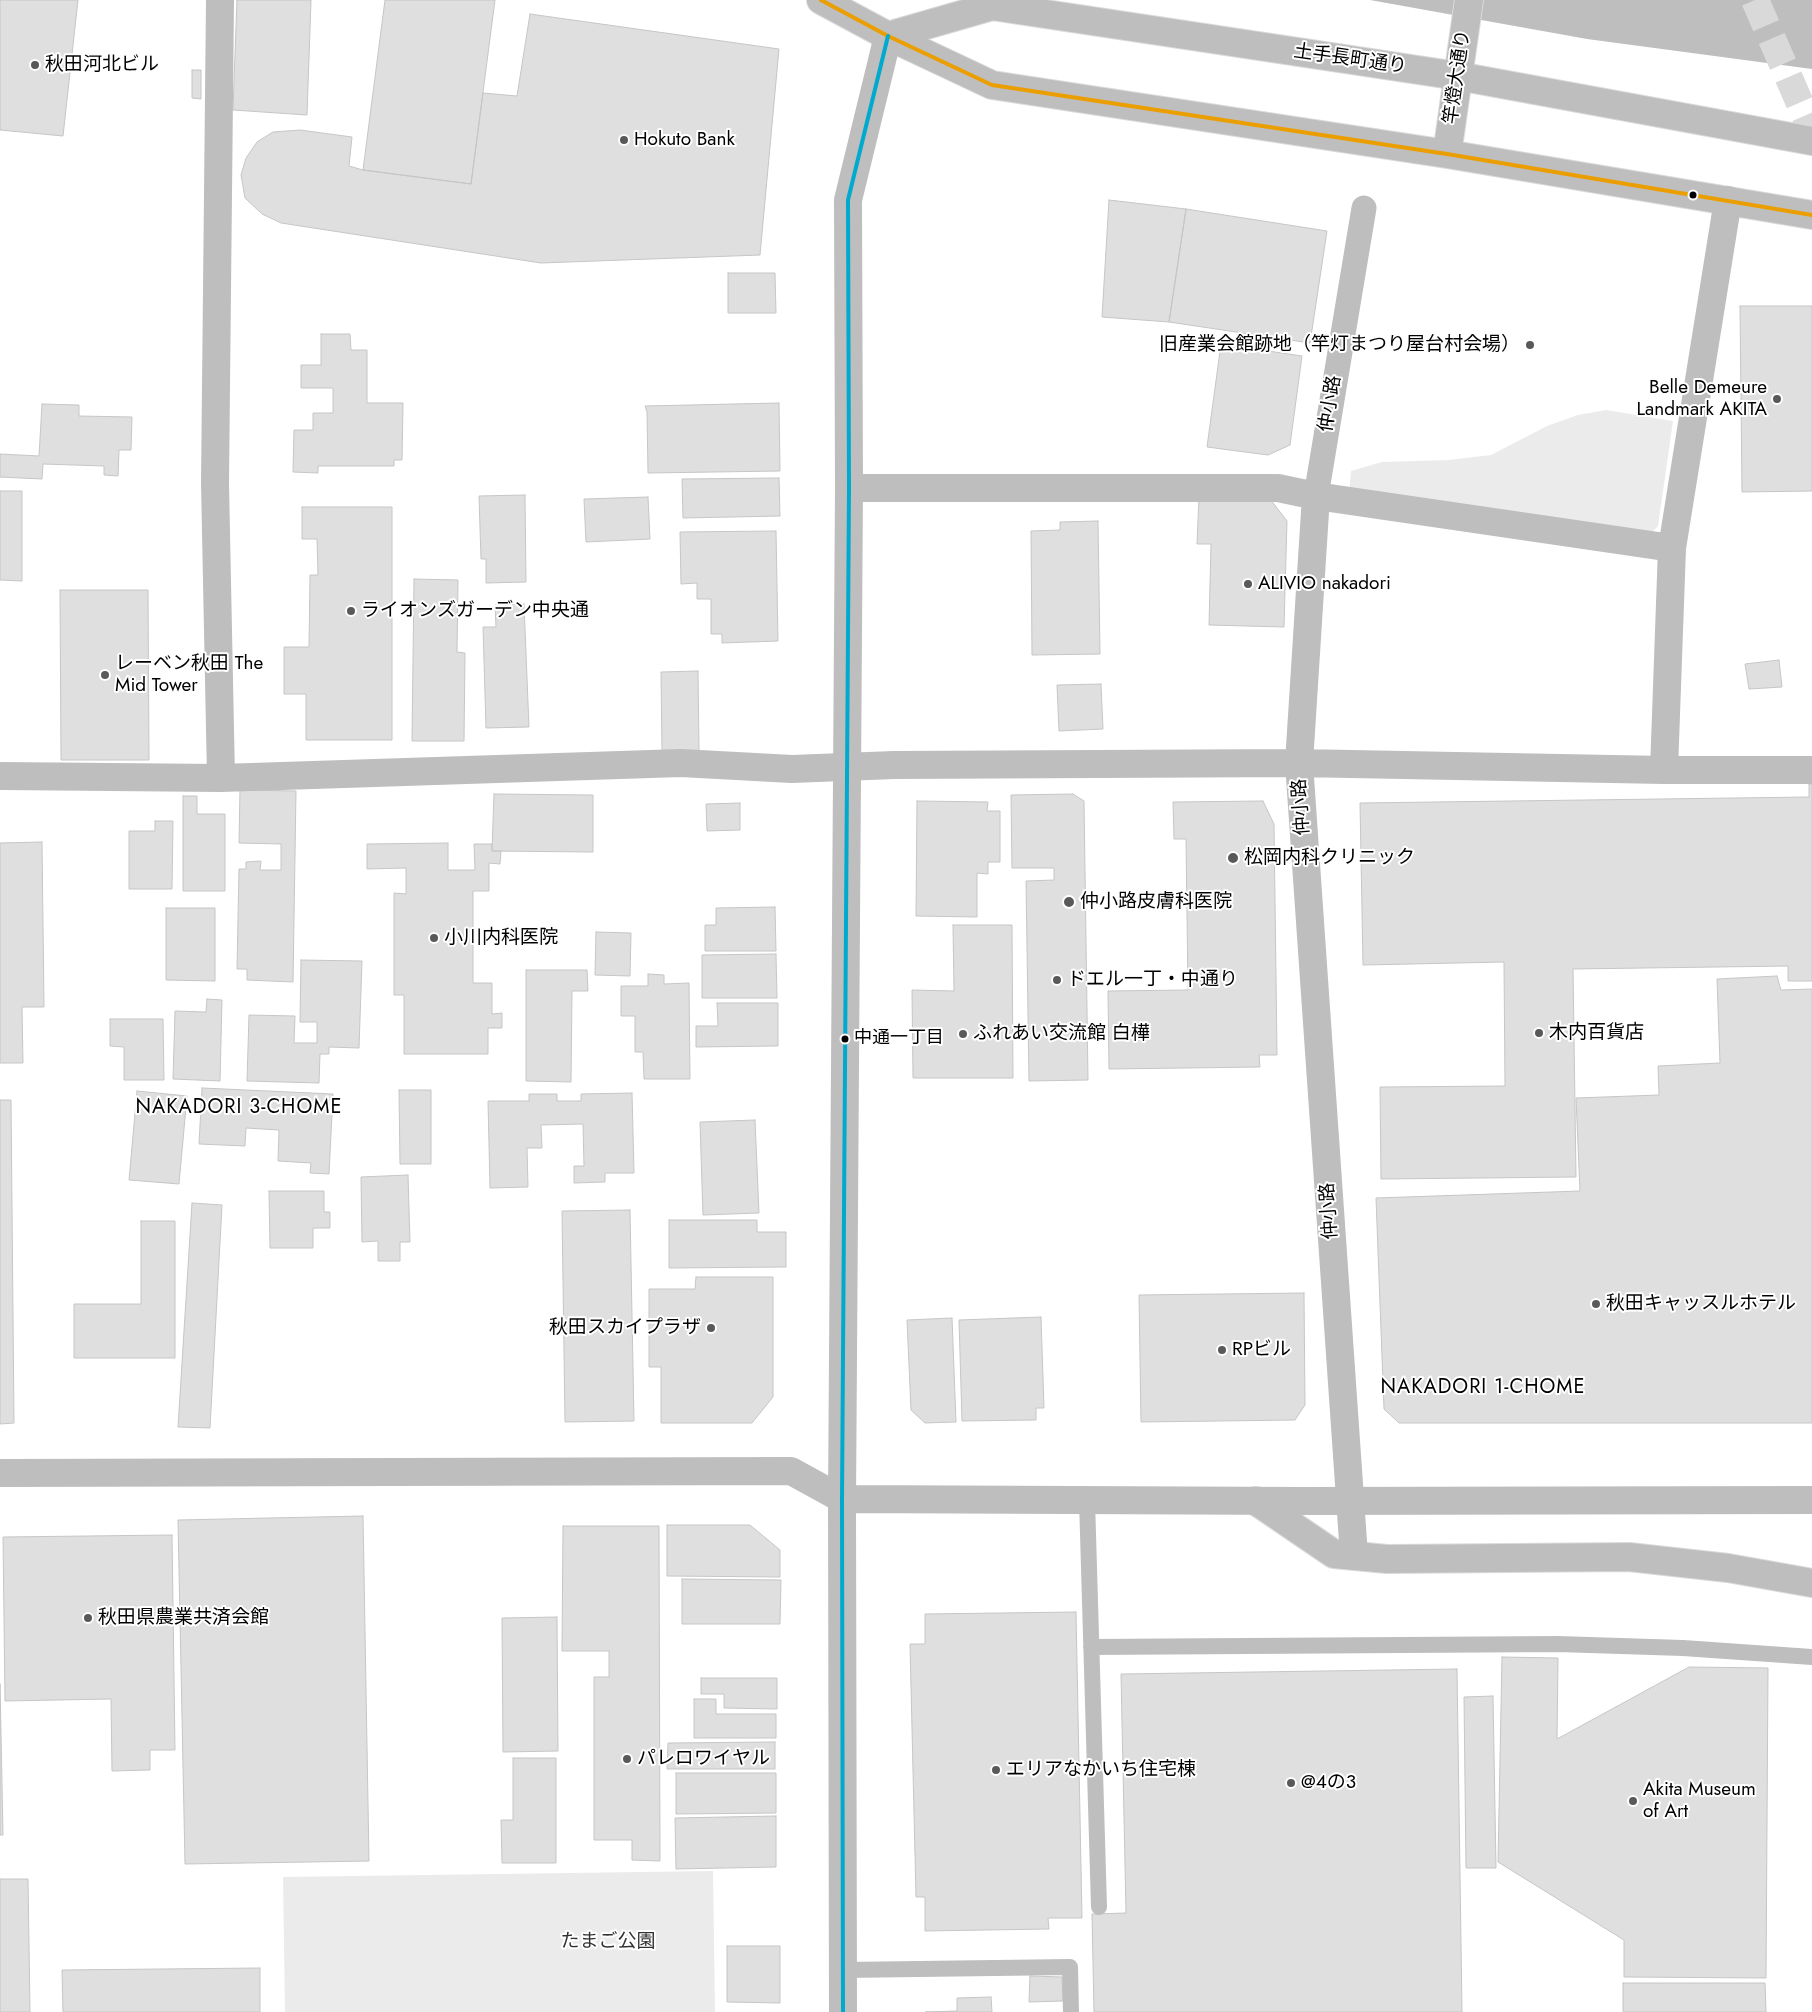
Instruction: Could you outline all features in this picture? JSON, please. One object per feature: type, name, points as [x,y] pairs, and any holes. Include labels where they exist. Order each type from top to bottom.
[{"type":"main road","points":[[220,0],[215,483],[221,778]]},
{"type":"main road","points":[[821,0],[888,36],[992,85],[1447,154],[1812,215]]},
{"type":"main road","name":"土手長町通り","points":[[888,36],[992,6],[1458,76],[1812,141]]},
{"type":"main road","name":"竿燈大通り","points":[[1447,154],[1468,9]]},
{"type":"main road","points":[[843,2012],[842,1499],[849,488],[848,200],[888,36]]},
{"type":"main road","points":[[1664,770],[1672,548],[1728,200]]},
{"type":"main road","points":[[849,488],[1278,488],[1316,496],[1672,548]]},
{"type":"main road","name":"仲小路","points":[[1316,496],[1299,763],[1354,1556]]},
{"type":"main road","points":[[0,776],[221,778],[681,763],[792,769],[894,765],[1299,763],[1664,770],[1812,770]]},
{"type":"main road","points":[[0,1473],[791,1471],[842,1499],[1256,1501],[1812,1500]]},
{"type":"main road","points":[[1256,1501],[1334,1554],[1388,1559],[1629,1557],[1728,1568],[1812,1584]]},
{"type":"street","name":"仲小路","points":[[1316,496],[1364,208]]},
{"type":"lane","points":[[1087,1500],[1099,1907]]},
{"type":"lane","points":[[1092,1647],[1558,1644],[1683,1648],[1812,1657]]},
{"type":"lane","points":[[843,1970],[1070,1967],[1071,2012]]},
{"type":"green space","points":[[1606,410],[1673,421],[1658,526],[1646,538],[1349,494],[1351,471],[1382,462],[1449,460],[1491,455],[1547,426],[1578,415]]},
{"type":"green space","name":"たまご公園","points":[[713,1871],[715,2012],[285,2012],[283,1877]]},
{"type":"shaded area","points":[[1370,0],[1812,0],[1812,69],[1587,39]]},
{"type":"building","name":"秋田河北ビル","points":[[0,0],[78,0],[63,136],[0,130]]},
{"type":"building","points":[[237,0],[311,0],[307,115],[233,110]]},
{"type":"building","points":[[385,0],[495,0],[471,184],[363,170]]},
{"type":"building","name":"Hokuto Bank","points":[[530,14],[779,49],[760,255],[541,263],[281,223],[262,214],[245,198],[241,175],[246,158],[257,142],[273,132],[300,130],[352,137],[349,166],[363,170],[471,184],[483,93],[517,96]]},
{"type":"building","points":[[192,70],[201,70],[201,99],[192,98]]},
{"type":"building","points":[[1109,200],[1186,209],[1169,322],[1102,317]]},
{"type":"building","points":[[1186,209],[1327,231],[1310,343],[1169,322]]},
{"type":"building","points":[[728,273],[775,273],[776,313],[728,313]]},
{"type":"building","name":"Belle Demeure Landmark AKITA","points":[[1740,306],[1812,306],[1812,491],[1742,492]]},
{"type":"building","points":[[321,334],[350,334],[351,350],[367,350],[367,403],[403,403],[402,460],[394,460],[394,466],[318,466],[318,473],[293,472],[294,430],[313,430],[313,413],[333,413],[333,388],[301,388],[301,365],[321,365]]},
{"type":"building","points":[[1221,344],[1302,356],[1290,445],[1268,455],[1207,447]]},
{"type":"building","points":[[779,403],[780,471],[648,473],[647,412],[645,406]]},
{"type":"building","points":[[42,404],[79,405],[79,416],[132,417],[131,450],[119,450],[118,476],[104,475],[104,466],[43,464],[42,479],[0,477],[0,454],[39,456]]},
{"type":"building","points":[[779,478],[780,516],[683,518],[682,479]]},
{"type":"building","points":[[0,491],[22,491],[22,581],[0,580]]},
{"type":"building","points":[[525,495],[526,582],[486,583],[486,559],[481,559],[479,496]]},
{"type":"building","points":[[648,497],[650,539],[586,542],[584,499]]},
{"type":"building","name":"ALIVIO nakadori","points":[[1199,498],[1270,499],[1287,521],[1284,627],[1209,625],[1211,544],[1197,544]]},
{"type":"building","name":"ライオンズガーデン中央通","points":[[302,507],[392,507],[392,740],[306,740],[306,694],[284,694],[284,647],[309,647],[310,575],[318,575],[317,539],[302,539]]},
{"type":"building","points":[[1098,521],[1100,654],[1032,655],[1031,531],[1060,530],[1060,522]]},
{"type":"building","points":[[776,531],[778,641],[722,643],[722,634],[711,634],[711,599],[697,599],[697,583],[681,584],[680,532]]},
{"type":"building","points":[[414,579],[458,580],[457,652],[465,653],[464,741],[412,741]]},
{"type":"building","name":"レーベン秋田 The Mid Tower","points":[[60,590],[148,590],[149,760],[61,760]]},
{"type":"building","points":[[524,604],[529,727],[486,728],[483,627],[496,627],[495,605]]},
{"type":"building","points":[[1779,660],[1782,687],[1749,689],[1745,664]]},
{"type":"building","points":[[698,671],[699,751],[662,751],[661,672]]},
{"type":"building","points":[[1101,684],[1103,729],[1059,731],[1057,685]]},
{"type":"building","name":"木内百貨店","points":[[1809,784],[1812,784],[1812,981],[1788,981],[1788,966],[1573,969],[1576,1177],[1381,1179],[1380,1087],[1505,1086],[1504,962],[1363,965],[1360,803],[1809,797]]},
{"type":"building","points":[[240,790],[296,791],[293,982],[247,980],[247,969],[237,969],[239,869],[246,869],[246,862],[261,861],[260,870],[281,870],[281,844],[239,843]]},
{"type":"building","points":[[494,794],[593,795],[593,852],[492,851]]},
{"type":"building","name":"ドエル一丁・中通り","points":[[1073,794],[1084,801],[1088,1080],[1029,1081],[1026,881],[1054,880],[1054,868],[1012,868],[1011,795]]},
{"type":"building","points":[[183,796],[197,796],[197,814],[225,814],[225,891],[183,891]]},
{"type":"building","points":[[917,801],[988,802],[987,811],[1000,811],[1000,862],[988,862],[988,874],[977,873],[977,917],[916,916]]},
{"type":"building","points":[[1263,801],[1274,824],[1277,1055],[1259,1055],[1260,1067],[1109,1069],[1108,991],[1188,990],[1186,839],[1174,839],[1173,802]]},
{"type":"building","points":[[740,803],[740,830],[707,831],[706,804]]},
{"type":"building","points":[[155,821],[173,821],[172,889],[129,889],[129,831],[155,831]]},
{"type":"building","points":[[42,842],[44,1007],[22,1007],[23,1063],[0,1063],[0,843]]},
{"type":"building","name":"小川内科医院","points":[[448,843],[448,870],[475,870],[474,844],[492,844],[492,851],[501,851],[500,864],[489,863],[489,891],[473,891],[473,983],[492,983],[492,1014],[502,1013],[502,1028],[488,1028],[488,1054],[404,1054],[404,995],[394,995],[394,893],[406,894],[406,868],[367,869],[367,844]]},
{"type":"building","points":[[775,907],[776,951],[705,951],[705,925],[716,925],[716,908]]},
{"type":"building","points":[[166,908],[215,908],[215,981],[166,980]]},
{"type":"building","name":"ふれあい交流館 白樺","points":[[953,925],[1012,925],[1013,1078],[913,1078],[912,990],[954,991]]},
{"type":"building","points":[[596,932],[631,933],[630,976],[595,975]]},
{"type":"building","points":[[776,954],[777,998],[702,998],[702,955]]},
{"type":"building","points":[[301,960],[362,961],[359,1048],[329,1047],[329,1054],[320,1054],[319,1083],[247,1081],[249,1015],[295,1016],[294,1043],[317,1043],[317,1022],[300,1022]]},
{"type":"building","points":[[526,970],[587,970],[588,991],[572,991],[571,1082],[526,1081]]},
{"type":"building","points":[[648,974],[664,975],[664,984],[689,983],[690,1079],[644,1079],[643,1052],[635,1052],[635,1016],[621,1016],[621,986],[648,986]]},
{"type":"building","name":"秋田キャッスルホテル","points":[[1777,976],[1781,990],[1812,989],[1812,1423],[1399,1423],[1384,1409],[1376,1198],[1580,1191],[1576,1098],[1659,1095],[1658,1066],[1720,1063],[1717,979]]},
{"type":"building","points":[[207,999],[222,1000],[220,1081],[173,1079],[175,1011],[206,1012]]},
{"type":"building","points":[[717,1003],[778,1003],[778,1046],[696,1047],[696,1026],[718,1026]]},
{"type":"building","points":[[110,1019],[163,1019],[164,1080],[124,1080],[124,1047],[110,1046]]},
{"type":"building","points":[[202,1088],[333,1094],[329,1174],[310,1173],[311,1163],[278,1161],[279,1130],[246,1128],[245,1146],[199,1144]]},
{"type":"building","points":[[399,1090],[431,1090],[431,1164],[400,1164]]},
{"type":"building","points":[[137,1091],[187,1096],[179,1184],[129,1180]]},
{"type":"building","points":[[632,1093],[634,1173],[605,1173],[605,1182],[574,1183],[574,1166],[584,1166],[583,1124],[541,1125],[542,1148],[527,1148],[528,1187],[490,1188],[488,1101],[529,1101],[529,1094],[557,1094],[557,1101],[581,1101],[581,1094]]},
{"type":"building","points":[[0,1100],[11,1100],[14,1423],[0,1424]]},
{"type":"building","points":[[755,1120],[759,1213],[703,1215],[700,1122]]},
{"type":"building","points":[[408,1175],[410,1242],[400,1242],[400,1261],[378,1261],[378,1241],[362,1242],[361,1177]]},
{"type":"building","points":[[269,1191],[324,1191],[324,1212],[330,1212],[330,1228],[313,1228],[313,1248],[270,1248]]},
{"type":"building","points":[[192,1203],[222,1205],[210,1428],[178,1427]]},
{"type":"building","points":[[630,1210],[634,1421],[565,1422],[562,1211]]},
{"type":"building","points":[[669,1220],[757,1220],[757,1232],[786,1232],[786,1267],[669,1268]]},
{"type":"building","points":[[141,1221],[175,1221],[175,1358],[74,1358],[74,1304],[141,1304]]},
{"type":"building","name":"秋田スカイプラザ","points":[[696,1277],[773,1277],[773,1397],[752,1423],[661,1423],[661,1367],[649,1367],[649,1289],[695,1289]]},
{"type":"building","name":"RPビル","points":[[1304,1293],[1305,1405],[1295,1420],[1141,1422],[1139,1295]]},
{"type":"building","points":[[1041,1317],[1044,1408],[1036,1408],[1036,1420],[962,1421],[959,1320]]},
{"type":"building","points":[[952,1318],[956,1422],[925,1423],[911,1410],[907,1320]]},
{"type":"building","points":[[363,1516],[369,1861],[185,1864],[178,1520]]},
{"type":"building","points":[[667,1525],[750,1525],[780,1550],[780,1577],[667,1576]]},
{"type":"building","name":"パレロワイヤル","points":[[563,1526],[659,1526],[660,1861],[632,1860],[632,1840],[594,1840],[594,1677],[609,1677],[609,1651],[562,1651]]},
{"type":"building","name":"秋田県農業共済会館","points":[[172,1535],[175,1750],[150,1750],[150,1770],[112,1771],[111,1699],[5,1701],[3,1537]]},
{"type":"building","points":[[682,1579],[781,1580],[780,1624],[682,1624]]},
{"type":"building","name":"エリアなかいち住宅棟","points":[[1076,1612],[1082,1918],[1048,1918],[1049,1929],[925,1931],[925,1897],[916,1897],[910,1644],[925,1644],[925,1614]]},
{"type":"building","points":[[557,1617],[558,1751],[503,1752],[502,1618]]},
{"type":"building","name":"Akita Museum of Art","points":[[1502,1657],[1558,1658],[1557,1739],[1689,1667],[1768,1668],[1766,1978],[1624,1977],[1624,1940],[1498,1862]]},
{"type":"building","name":"@4の3","points":[[1457,1669],[1462,2012],[1094,2012],[1092,1914],[1126,1913],[1121,1674]]},
{"type":"building","points":[[701,1678],[777,1678],[777,1709],[724,1708],[724,1694],[701,1694]]},
{"type":"building","points":[[0,1684],[3,1835],[0,1835]]},
{"type":"building","points":[[1493,1696],[1496,1868],[1466,1868],[1464,1697]]},
{"type":"building","points":[[694,1699],[716,1699],[716,1714],[776,1714],[776,1738],[694,1738]]},
{"type":"building","points":[[775,1742],[775,1769],[667,1769],[668,1743]]},
{"type":"building","points":[[513,1758],[556,1758],[556,1863],[502,1863],[501,1820],[513,1820]]},
{"type":"building","points":[[676,1773],[776,1773],[776,1813],[676,1814]]},
{"type":"building","points":[[776,1816],[776,1867],[676,1869],[675,1818]]},
{"type":"building","points":[[0,1879],[28,1879],[30,2012],[0,2012]]},
{"type":"building","points":[[727,1946],[780,1946],[780,2003],[727,2002]]},
{"type":"building","points":[[260,1968],[260,2012],[63,2012],[62,1970]]},
{"type":"building","points":[[1030,1976],[1062,1977],[1063,2001],[1029,2002]]},
{"type":"building","points":[[1623,1983],[1765,1983],[1766,2012],[1623,2012]]},
{"type":"building","points":[[991,1997],[992,2012],[925,2012],[957,2011],[957,1998]]},
{"type":"tunnel","points":[[1755,0],[1812,131]]},
{"type":"transit line","points":[[821,0],[888,36],[992,85],[1447,154],[1812,215]]},
{"type":"transit line","points":[[843,2012],[842,1499],[849,488],[848,200],[888,36]]},
{"type":"place","name":"秋田河北ビル","points":[[35,65]]},
{"type":"place","name":"Hokuto Bank","points":[[624,140]]},
{"type":"place","name":"旧産業会館跡地（竿灯まつり屋台村会場）","points":[[1530,345]]},
{"type":"place","name":"Belle Demeure Landmark AKITA","points":[[1777,399]]},
{"type":"place","name":"ALIVIO nakadori","points":[[1248,584]]},
{"type":"place","name":"ライオンズガーデン中央通","points":[[351,611]]},
{"type":"place","name":"レーベン秋田 The Mid Tower","points":[[105,675]]},
{"type":"place","name":"松岡内科クリニック","points":[[1233,858]]},
{"type":"place","name":"仲小路皮膚科医院","points":[[1069,902]]},
{"type":"place","name":"小川内科医院","points":[[434,938]]},
{"type":"place","name":"ドエル一丁・中通り","points":[[1057,980]]},
{"type":"place","name":"木内百貨店","points":[[1539,1033]]},
{"type":"place","name":"ふれあい交流館 白樺","points":[[963,1034]]},
{"type":"place","name":"中通一丁目","points":[[845,1039]]},
{"type":"place","name":"秋田キャッスルホテル","points":[[1596,1304]]},
{"type":"place","name":"秋田スカイプラザ","points":[[711,1328]]},
{"type":"place","name":"RPビル","points":[[1222,1350]]},
{"type":"place","name":"秋田県農業共済会館","points":[[88,1618]]},
{"type":"place","name":"パレロワイヤル","points":[[627,1759]]},
{"type":"place","name":"エリアなかいち住宅棟","points":[[996,1770]]},
{"type":"place","name":"@4の3","points":[[1291,1783]]},
{"type":"place","name":"Akita Museum of Art","points":[[1633,1801]]},
{"type":"district","name":"NAKADORI 3-CHOME","points":[[239,1108]]},
{"type":"district","name":"NAKADORI 1-CHOME","points":[[1483,1388]]}]
